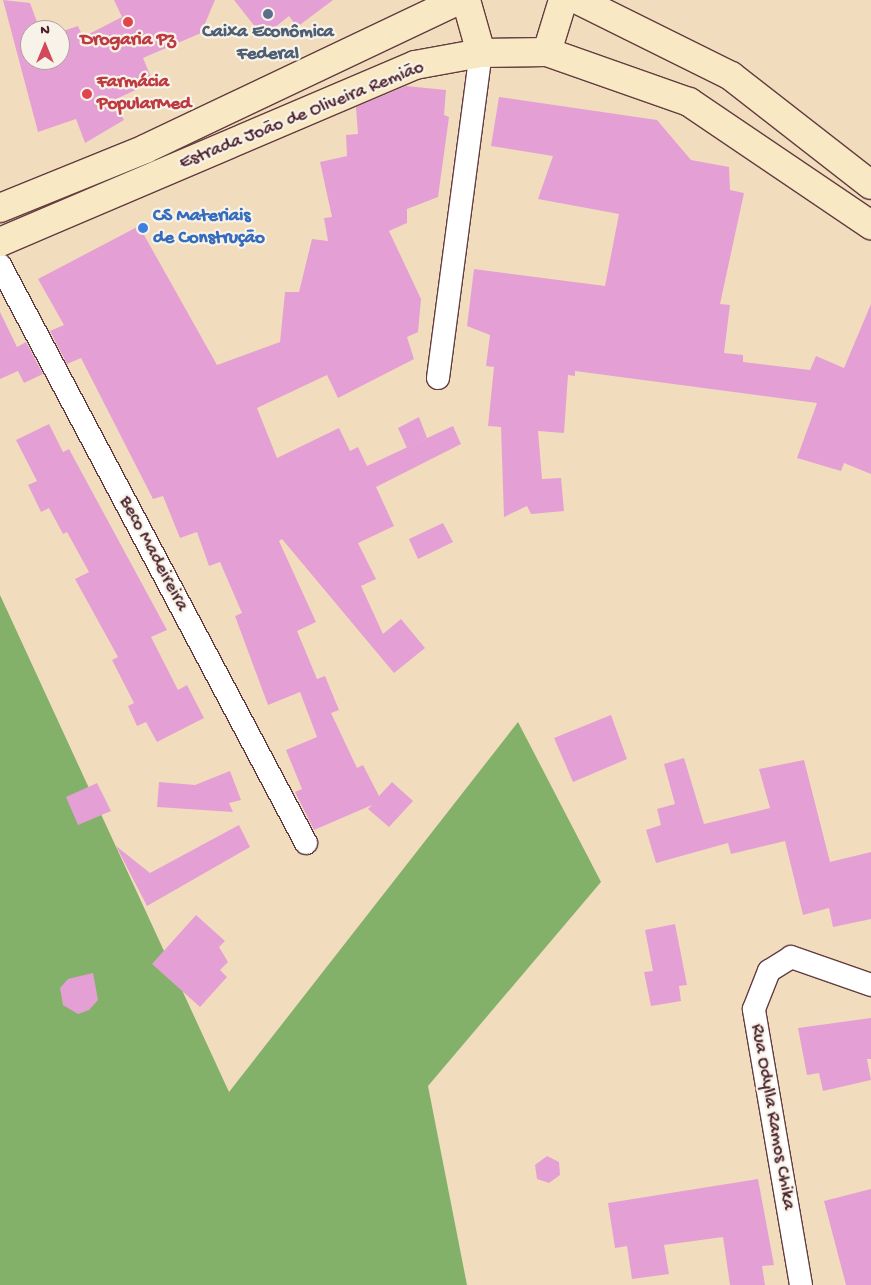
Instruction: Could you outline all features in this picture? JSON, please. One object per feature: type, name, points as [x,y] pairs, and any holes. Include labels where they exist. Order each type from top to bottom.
[{"type":"main road","name":"Estrada João de Oliveira Remião","points":[[0,208],[145,149],[459,0]]},
{"type":"main road","points":[[466,0],[480,53]]},
{"type":"main road","points":[[547,52],[563,0]]},
{"type":"main road","points":[[578,0],[731,76],[871,185]]},
{"type":"main road","name":"Estrada João de Oliveira Remião","points":[[0,242],[414,65],[480,53],[547,52],[689,102],[871,225]]},
{"type":"street","points":[[438,378],[480,53]]},
{"type":"street","name":"Beco Madeireira","points":[[0,265],[306,843]]},
{"type":"street","name":"Rua Odylla Ramos Chika","points":[[801,1285],[754,1009],[769,971],[791,957],[871,985]]},
{"type":"green space","points":[[0,595],[229,1092],[518,722],[601,882],[428,1086],[467,1285],[0,1285]]},
{"type":"building","points":[[3,0],[30,3],[36,20],[20,20],[20,64]]},
{"type":"building","points":[[114,0],[215,0],[201,33],[143,58],[153,82],[114,100],[124,120],[85,143],[76,119],[38,132],[22,70],[70,70],[70,29],[78,26],[83,37],[122,17]]},
{"type":"building","points":[[234,0],[333,0],[297,27],[289,16],[263,37]]},
{"type":"building","points":[[406,86],[446,90],[444,115],[449,117],[438,197],[407,209],[407,223],[389,231],[421,299],[418,332],[407,337],[414,359],[338,398],[327,375],[257,408],[277,458],[339,428],[350,451],[358,447],[367,466],[453,426],[461,444],[376,487],[394,526],[358,543],[376,579],[361,586],[383,634],[401,619],[425,648],[394,673],[282,539],[279,541],[316,622],[297,631],[317,679],[325,676],[339,710],[331,713],[357,768],[363,765],[379,796],[392,782],[413,801],[389,827],[368,809],[372,805],[314,830],[295,792],[302,789],[286,750],[317,737],[300,692],[268,705],[235,616],[242,613],[220,562],[209,566],[197,532],[180,538],[163,496],[153,499],[81,358],[67,364],[50,331],[64,325],[38,279],[139,226],[217,365],[280,342],[285,292],[299,292],[312,239],[328,241],[324,218],[332,217],[320,162],[347,156],[346,135],[358,134],[356,107]]},
{"type":"building","points":[[499,97],[657,120],[691,160],[729,167],[730,190],[744,193],[720,304],[730,305],[724,353],[743,355],[743,362],[810,370],[816,356],[844,368],[871,304],[871,474],[844,463],[841,471],[797,458],[817,403],[575,371],[575,376],[568,375],[564,433],[538,431],[542,479],[561,478],[564,511],[531,514],[527,506],[504,517],[501,427],[488,426],[494,367],[486,366],[490,335],[467,326],[474,269],[605,286],[619,214],[538,199],[553,156],[491,146]]},
{"type":"building","points":[[0,312],[17,347],[26,342],[43,374],[24,383],[18,371],[0,379]]},
{"type":"building","points":[[419,417],[427,438],[407,448],[398,428]]},
{"type":"building","points":[[49,424],[63,452],[69,449],[167,630],[151,637],[178,690],[187,685],[204,718],[157,742],[146,722],[137,726],[128,706],[134,703],[112,660],[118,657],[75,579],[89,572],[67,532],[63,534],[49,508],[41,512],[28,485],[37,481],[16,440]]},
{"type":"building","points":[[443,523],[453,542],[418,559],[409,539]]},
{"type":"building","points":[[611,715],[627,759],[573,782],[554,738]]},
{"type":"building","points":[[684,758],[704,824],[770,808],[759,769],[804,760],[830,862],[871,852],[871,919],[833,927],[829,908],[803,915],[785,841],[731,854],[728,843],[656,863],[646,830],[661,825],[657,809],[675,804],[664,764]]},
{"type":"building","points":[[230,771],[241,800],[229,803],[233,812],[157,807],[159,782],[195,785]]},
{"type":"building","points":[[97,783],[111,811],[78,825],[66,797]]},
{"type":"building","points":[[239,825],[250,847],[147,906],[116,846],[150,873]]},
{"type":"building","points":[[196,915],[225,941],[219,947],[228,962],[220,970],[227,977],[200,1007],[152,964]]},
{"type":"building","points":[[675,924],[687,985],[679,986],[681,1001],[651,1006],[644,972],[653,971],[645,930]]},
{"type":"building","points":[[93,973],[98,1000],[89,1010],[78,1014],[63,1005],[60,988],[68,979]]},
{"type":"building","points":[[871,1018],[871,1059],[867,1059],[871,1080],[823,1091],[819,1073],[807,1075],[798,1028]]},
{"type":"building","points":[[547,1156],[559,1162],[560,1175],[549,1183],[537,1179],[535,1165]]},
{"type":"building","points":[[758,1179],[774,1265],[762,1266],[765,1285],[730,1285],[723,1237],[664,1245],[669,1274],[632,1279],[627,1246],[615,1248],[608,1203]]},
{"type":"building","points":[[871,1189],[871,1285],[846,1285],[824,1201]]},
{"type":"place","name":"Caixa Econômica Federal","points":[[268,14]]},
{"type":"place","name":"Drogaria Pz","points":[[128,22]]},
{"type":"place","name":"Farmácia PopularMed","points":[[87,94]]},
{"type":"place","name":"CS Materiais de Construção","points":[[143,228]]}]
